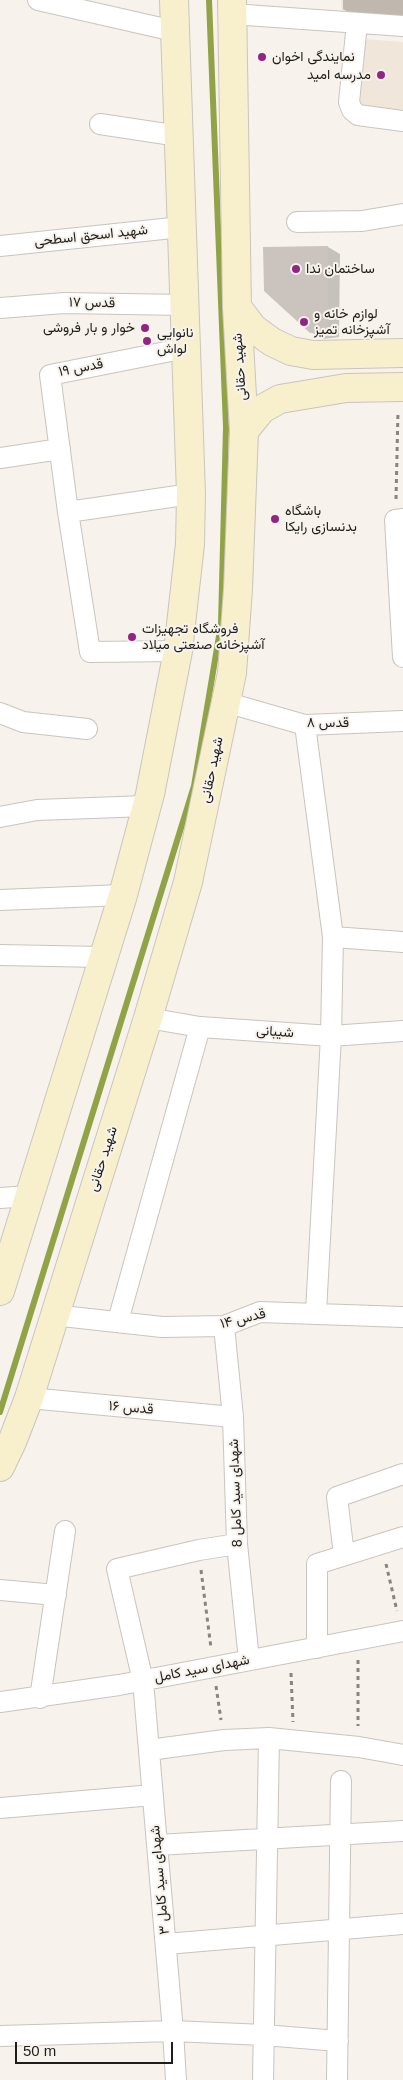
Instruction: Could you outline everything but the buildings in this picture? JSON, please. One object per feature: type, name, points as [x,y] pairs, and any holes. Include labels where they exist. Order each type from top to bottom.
[{"type":"main road","points":[[162,0],[174,31]]},
{"type":"main road","points":[[0,1291],[123,895],[162,736],[178,651],[190,544],[191,494],[174,0]]},
{"type":"main road","name":"شهید حقانی","points":[[0,1467],[29,1398],[53,1315],[148,1018],[188,882],[232,673],[244,431],[236,307],[233,43],[240,5]]},
{"type":"main road","points":[[236,307],[253,328],[272,342],[291,351],[313,355],[403,353]]},
{"type":"main road","points":[[313,355],[306,370],[306,380],[315,393]]},
{"type":"main road","points":[[244,431],[262,408],[280,399],[346,388],[401,387]]},
{"type":"street","points":[[38,0],[174,31]]},
{"type":"street","points":[[240,5],[357,23],[403,26]]},
{"type":"street","points":[[357,23],[349,102],[352,110],[358,115],[403,121]]},
{"type":"street","points":[[100,124],[178,136]]},
{"type":"street","points":[[297,222],[362,221],[403,214]]},
{"type":"street","name":"شهید اسحق اسطحی","points":[[0,246],[182,227]]},
{"type":"street","name":"قدس ۱۷","points":[[0,308],[64,303],[185,305]]},
{"type":"street","name":"قدس ۱۹","points":[[60,449],[50,375],[186,348]]},
{"type":"street","points":[[0,458],[60,449],[90,652],[178,651]]},
{"type":"street","points":[[68,512],[191,494]]},
{"type":"street","points":[[399,520],[403,657]]},
{"type":"street","name":"قدس ۸","points":[[225,702],[305,725],[403,722]]},
{"type":"street","points":[[0,713],[23,722],[87,730]]},
{"type":"street","points":[[305,725],[332,936],[331,1036],[316,1312]]},
{"type":"street","points":[[0,817],[37,810],[146,806]]},
{"type":"street","points":[[0,900],[123,895]]},
{"type":"street","points":[[332,936],[403,942]]},
{"type":"street","points":[[0,955],[103,957]]},
{"type":"street","name":"شیبانی","points":[[148,1018],[200,1026],[331,1036],[403,1031]]},
{"type":"street","points":[[118,1321],[200,1026]]},
{"type":"street","points":[[0,1198],[29,1196]]},
{"type":"street","name":"قدس ۱۴","points":[[53,1315],[162,1327],[224,1326],[260,1312],[316,1312],[403,1317]]},
{"type":"street","name":"شهدای سید کامل 8","points":[[224,1326],[233,1417],[237,1544],[249,1660]]},
{"type":"street","name":"قدس ۱۶","points":[[29,1398],[233,1417]]},
{"type":"street","points":[[344,1555],[337,1498],[403,1474]]},
{"type":"street","points":[[40,1698],[65,1531]]},
{"type":"street","points":[[317,1648],[316,1564],[403,1538]]},
{"type":"street","points":[[199,1550],[237,1544]]},
{"type":"street","name":"شهدای سید کامل ۳","points":[[176,2080],[143,1681],[117,1569],[199,1550]]},
{"type":"street","points":[[0,1590],[56,1595]]},
{"type":"street","name":"شهدای سید کامل","points":[[0,1702],[40,1698],[143,1681],[402,1631]]},
{"type":"street","points":[[149,1750],[224,1740],[269,1738],[359,1746],[403,1756]]},
{"type":"street","points":[[263,2080],[269,1738]]},
{"type":"street","points":[[337,2080],[341,1781]]},
{"type":"street","points":[[0,1808],[153,1795]]},
{"type":"street","points":[[157,1845],[403,1831]]},
{"type":"street","points":[[166,1944],[403,1924]]},
{"type":"street","points":[[0,2036],[173,2031],[264,2035],[338,2041]]},
{"type":"path","points":[[399,520],[401,387]]},
{"type":"path","points":[[381,1544],[402,1631]]},
{"type":"path","points":[[199,1550],[224,1740]]},
{"type":"path","points":[[357,1640],[359,1746]]},
{"type":"path","points":[[289,1652],[294,1740]]},
{"type":"shaded area","points":[[341,0],[403,0],[403,16],[342,12]]},
{"type":"shaded area","name":"مدرسه امید","points":[[364,39],[403,42],[403,114],[355,108]]},
{"type":"waterway","points":[[0,1412],[194,786],[221,624],[226,427],[209,0]]},
{"type":"place","name":"نمایندگی اخوان","points":[[262,57]]},
{"type":"place","name":"مدرسه امید","points":[[381,75]]},
{"type":"place","name":"ساختمان ندا","points":[[296,269]]},
{"type":"place","name":"لوازم خانه و آشپزخانه تمیز","points":[[304,322]]},
{"type":"place","name":"خوار و بار فروشی","points":[[145,328]]},
{"type":"place","name":"نانوایی لواش","points":[[147,341]]},
{"type":"place","name":"باشگاه بدنسازی رایکا","points":[[275,519]]},
{"type":"place","name":"فروشگاه تجهیزات آشپزخانه صنعتی میلاد","points":[[132,637]]}]
